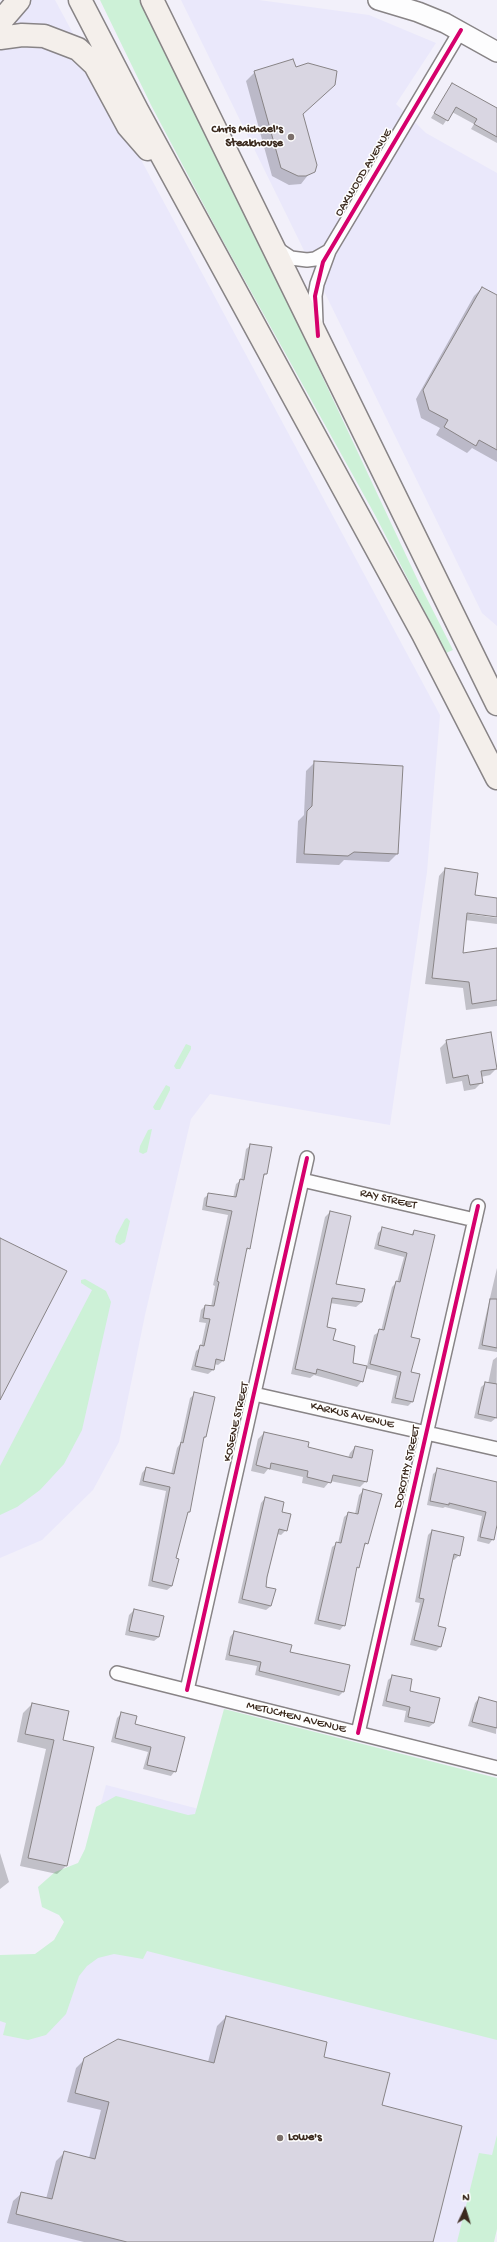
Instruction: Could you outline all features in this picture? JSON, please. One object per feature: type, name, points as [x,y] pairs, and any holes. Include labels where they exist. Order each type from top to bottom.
[{"type":"highway","points":[[0,22],[19,0]]},
{"type":"highway","points":[[80,0],[423,634],[497,778]]},
{"type":"highway","points":[[152,0],[318,336],[497,704]]},
{"type":"highway","points":[[0,38],[22,35],[44,36],[68,43],[88,56],[98,70],[128,126],[179,185]]},
{"type":"street","points":[[378,0],[418,12],[461,30]]},
{"type":"street","points":[[425,0],[461,30],[497,52]]},
{"type":"street","name":"OAKWOOD AVENUE","points":[[318,336],[315,296],[320,272],[329,251],[461,30]]},
{"type":"street","points":[[273,245],[283,254],[300,260],[315,259],[329,251]]},
{"type":"street","name":"KOSENE STREET","points":[[187,1690],[307,1158]]},
{"type":"street","name":"RAY STREET","points":[[302,1180],[475,1220]]},
{"type":"street","name":"DOROTHY STREET","points":[[358,1733],[478,1206]]},
{"type":"street","name":"KARKUS AVENUE","points":[[254,1394],[497,1449]]},
{"type":"street","name":"METUCHEN AVENUE","points":[[118,1673],[497,1768]]},
{"type":"shaded area","points":[[25,0],[55,0],[440,715],[427,872],[390,1125],[210,1094],[191,1119],[145,1315],[119,1442],[93,1490],[42,1540],[0,1558],[0,31]]},
{"type":"shaded area","points":[[181,0],[259,0],[369,15],[436,43],[396,104],[426,133],[497,173],[497,626],[482,613]]},
{"type":"shaded area","points":[[497,1778],[497,2225],[486,2242],[0,2242],[0,1974],[49,1992],[106,1785],[199,1809]]},
{"type":"green space","points":[[100,0],[141,0],[263,250],[420,585],[453,650],[446,653],[375,515],[218,232],[151,105]]},
{"type":"green space","points":[[186,1044],[191,1046],[191,1049],[180,1069],[176,1069],[174,1066]]},
{"type":"green space","points":[[166,1085],[170,1087],[170,1090],[160,1110],[155,1110],[153,1107]]},
{"type":"green space","points":[[152,1129],[147,1152],[143,1154],[139,1152],[140,1146],[148,1130]]},
{"type":"green space","points":[[127,1218],[130,1221],[125,1242],[120,1245],[115,1242],[116,1236]]},
{"type":"green space","points":[[85,1279],[106,1291],[111,1302],[82,1430],[64,1464],[40,1490],[17,1507],[0,1515],[0,1466],[92,1290],[81,1283],[81,1280]]},
{"type":"green space","points":[[224,1709],[497,1778],[497,2040],[147,1951],[143,1959],[114,1954],[98,1958],[87,1966],[79,1976],[66,2014],[46,2035],[28,2040],[3,2035],[6,2023],[0,2021],[0,1955],[35,1954],[54,1940],[64,1922],[59,1915],[42,1907],[38,1887],[55,1872],[78,1863],[85,1849],[96,1807],[116,1796],[188,1815],[195,1814]]},
{"type":"green space","points":[[497,2135],[497,2229],[494,2242],[457,2242],[479,2153],[492,2155]]},
{"type":"building","name":"Chris Michael's Steakhouse","points":[[293,59],[296,67],[308,63],[337,71],[335,85],[303,114],[317,165],[315,172],[306,176],[298,176],[281,168],[254,71]]},
{"type":"building","points":[[452,83],[497,108],[497,137],[474,124],[477,119],[456,107],[448,121],[434,113]]},
{"type":"building","points":[[482,287],[497,295],[497,450],[479,440],[476,446],[444,427],[448,420],[429,410],[423,390]]},
{"type":"building","points":[[314,761],[403,766],[398,854],[354,852],[348,856],[304,854],[307,811],[312,806]]},
{"type":"building","points":[[445,868],[478,873],[475,895],[497,898],[497,917],[467,913],[463,953],[497,948],[497,1000],[472,1004],[469,982],[432,978]]},
{"type":"building","points":[[491,1032],[497,1069],[481,1071],[483,1083],[470,1085],[468,1075],[453,1078],[446,1040]]},
{"type":"building","points":[[250,1144],[272,1147],[267,1174],[264,1174],[250,1249],[247,1248],[224,1361],[216,1359],[214,1370],[195,1366],[200,1345],[204,1346],[210,1319],[203,1318],[205,1305],[214,1306],[219,1282],[217,1281],[232,1211],[206,1206],[208,1193],[236,1197],[240,1179],[244,1180]]},
{"type":"building","points":[[330,1211],[351,1216],[336,1284],[365,1289],[362,1302],[332,1298],[327,1327],[336,1329],[333,1340],[355,1346],[353,1363],[367,1366],[363,1382],[317,1369],[316,1374],[295,1369]]},
{"type":"building","points":[[382,1227],[413,1235],[414,1230],[435,1235],[411,1337],[420,1339],[411,1372],[420,1374],[413,1402],[395,1398],[401,1372],[370,1364],[379,1329],[384,1330],[396,1281],[400,1282],[407,1253],[378,1245]]},
{"type":"building","points":[[0,1238],[67,1271],[0,1400]]},
{"type":"building","points":[[490,1299],[497,1299],[497,1348],[482,1345]]},
{"type":"building","points":[[485,1382],[497,1384],[497,1418],[478,1414]]},
{"type":"building","points":[[194,1392],[215,1397],[206,1437],[204,1437],[190,1512],[188,1512],[176,1558],[179,1559],[172,1586],[152,1581],[170,1487],[143,1481],[146,1467],[174,1474],[181,1442],[183,1443]]},
{"type":"building","points":[[264,1432],[309,1442],[308,1447],[352,1458],[355,1446],[373,1450],[367,1482],[333,1475],[331,1483],[307,1477],[308,1471],[271,1463],[270,1469],[256,1465]]},
{"type":"building","points":[[437,1468],[497,1482],[497,1525],[494,1540],[480,1537],[486,1512],[449,1503],[449,1505],[430,1501]]},
{"type":"building","points":[[363,1489],[382,1494],[368,1544],[365,1543],[359,1568],[357,1567],[345,1626],[318,1620],[336,1542],[341,1543],[348,1512],[358,1514]]},
{"type":"building","points":[[265,1497],[284,1502],[282,1512],[291,1514],[287,1531],[279,1529],[267,1577],[266,1587],[276,1589],[271,1606],[242,1599]]},
{"type":"building","points":[[432,1530],[464,1537],[460,1556],[454,1554],[438,1626],[446,1628],[441,1647],[414,1640],[424,1599],[419,1598]]},
{"type":"building","points":[[134,1609],[164,1616],[159,1637],[129,1631]]},
{"type":"building","points":[[234,1631],[292,1645],[290,1652],[350,1665],[344,1692],[259,1671],[261,1662],[229,1655]]},
{"type":"building","points":[[392,1675],[412,1679],[410,1691],[440,1698],[434,1723],[408,1717],[410,1707],[386,1701]]},
{"type":"building","points":[[479,1697],[497,1702],[497,1728],[472,1722]]},
{"type":"building","points":[[32,1703],[69,1711],[63,1740],[94,1747],[67,1866],[28,1858],[54,1740],[25,1734]]},
{"type":"building","points":[[121,1712],[137,1716],[135,1724],[185,1737],[176,1772],[147,1765],[151,1747],[115,1738]]},
{"type":"building","name":"Lowe's","points":[[226,2016],[327,2042],[324,2057],[390,2073],[382,2105],[462,2126],[433,2242],[127,2242],[16,2214],[21,2192],[52,2199],[64,2151],[95,2159],[109,2102],[75,2093],[84,2058],[118,2039],[214,2063]]},
{"type":"cycle path","points":[[318,336],[315,296],[323,262],[461,30]]},
{"type":"cycle path","points":[[187,1690],[307,1158]]},
{"type":"cycle path","points":[[358,1733],[478,1206]]},
{"type":"place","name":"Chris Michael's Steakhouse","points":[[291,137]]},
{"type":"place","name":"Lowe's","points":[[280,2138]]}]
